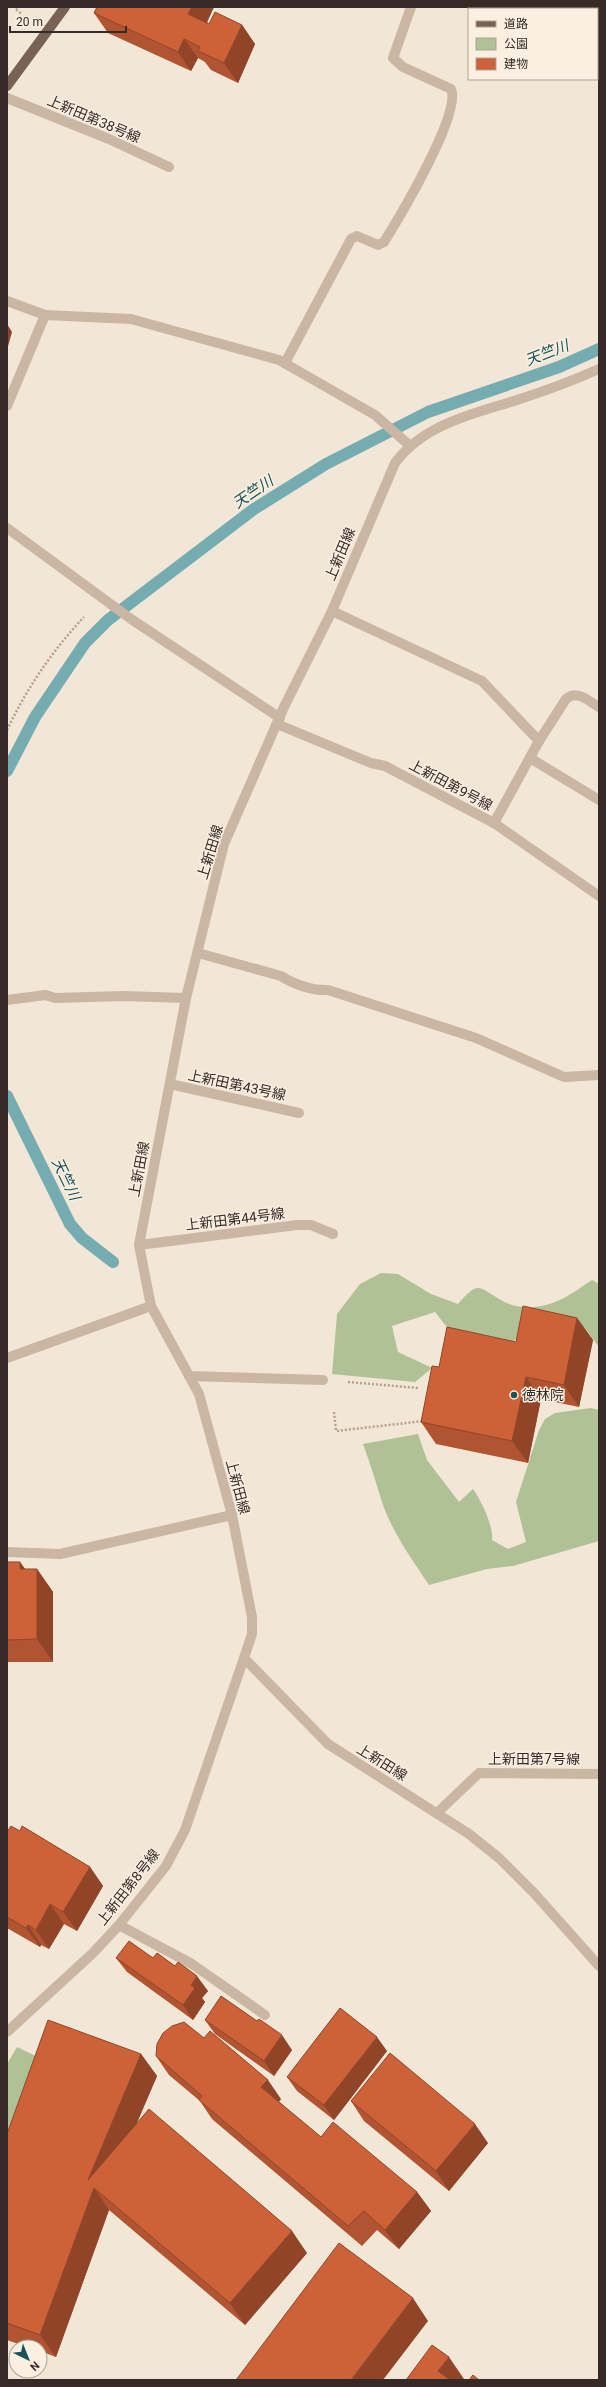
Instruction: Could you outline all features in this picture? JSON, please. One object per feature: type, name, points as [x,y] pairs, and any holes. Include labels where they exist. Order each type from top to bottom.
[{"type":"main road","points":[[7,86],[65,7]]},
{"type":"street","points":[[284,363],[351,239],[357,236],[378,245],[384,242],[420,183],[448,116],[453,99],[451,89],[403,67],[393,58],[411,7]]},
{"type":"street","name":"上新田第38号線","points":[[7,98],[109,139],[169,167]]},
{"type":"street","points":[[7,301],[45,315],[131,319],[284,363],[385,422],[409,445]]},
{"type":"street","points":[[7,406],[45,315]]},
{"type":"street","name":"上新田線","points":[[599,369],[562,385],[450,422],[409,445],[395,463],[332,611],[278,721],[224,844],[186,998],[139,1245],[151,1306],[199,1394],[232,1515],[252,1617],[252,1634],[244,1658],[328,1744],[469,1834],[514,1871],[599,1966]]},
{"type":"street","name":"上新田第9号線","points":[[7,528],[102,598],[113,604],[131,619],[278,721],[371,763],[385,766],[494,823],[599,896]]},
{"type":"street","points":[[332,611],[482,681],[539,741]]},
{"type":"street","points":[[494,823],[539,741],[570,695],[577,694],[599,707]]},
{"type":"street","points":[[530,758],[599,800]]},
{"type":"street","points":[[198,953],[280,976],[288,981],[319,990],[328,990],[476,1038],[564,1077],[599,1075]]},
{"type":"street","points":[[7,1000],[46,995],[55,998],[123,996],[186,998]]},
{"type":"street","name":"上新田第43号線","points":[[170,1084],[299,1113]]},
{"type":"street","name":"上新田第44号線","points":[[139,1245],[311,1225],[333,1234]]},
{"type":"street","points":[[7,1358],[151,1306]]},
{"type":"street","points":[[189,1376],[323,1380]]},
{"type":"street","points":[[7,1552],[60,1554],[232,1515]]},
{"type":"street","name":"上新田第8号線","points":[[7,2032],[94,1953],[119,1925],[166,1866],[185,1830],[244,1658]]},
{"type":"street","name":"上新田第7号線","points":[[438,1813],[479,1773],[599,1774]]},
{"type":"street","points":[[119,1925],[192,1964],[265,2015]]},
{"type":"path","points":[[17,7],[15,9],[22,14]]},
{"type":"path","points":[[7,730],[27,692],[47,661],[102,598]]},
{"type":"path","points":[[323,1380],[419,1388]]},
{"type":"path","points":[[334,1412],[336,1430],[426,1421]]},
{"type":"green space","points":[[381,1273],[398,1274],[431,1294],[458,1304],[470,1291],[479,1288],[509,1304],[525,1307],[541,1306],[557,1301],[571,1294],[592,1280],[599,1284],[599,1347],[584,1327],[527,1328],[514,1341],[502,1345],[457,1340],[435,1312],[392,1326],[398,1352],[432,1368],[415,1382],[332,1374],[337,1314],[360,1284]]},
{"type":"green space","points":[[591,1408],[599,1410],[599,1541],[513,1566],[487,1569],[429,1585],[388,1518],[363,1444],[418,1434],[427,1460],[459,1502],[473,1489],[480,1500],[489,1521],[492,1540],[508,1549],[526,1542],[516,1502],[539,1430],[545,1419],[555,1413]]},
{"type":"green space","points":[[17,2047],[40,2058],[7,2144],[7,2064]]},
{"type":"building","points":[[97,7],[192,7],[188,14],[209,24],[215,12],[242,25],[224,63],[198,51],[200,47],[184,39],[178,52],[94,13]]},
{"type":"building","name":"徳林院","points":[[523,1306],[577,1318],[564,1385],[526,1377],[512,1441],[421,1422],[432,1366],[439,1367],[447,1327],[516,1342]]},
{"type":"building","points":[[7,1562],[20,1562],[20,1569],[37,1569],[37,1639],[7,1640]]},
{"type":"building","points":[[11,1826],[20,1831],[22,1826],[90,1867],[63,1912],[50,1904],[36,1930],[28,1925],[26,1928],[7,1917],[7,1832]]},
{"type":"building","points":[[129,1941],[153,1958],[157,1953],[175,1966],[178,1962],[197,1976],[191,1985],[195,1988],[183,2005],[116,1958]]},
{"type":"building","points":[[221,1996],[257,2021],[259,2019],[282,2035],[264,2061],[205,2020]]},
{"type":"building","points":[[340,2008],[377,2037],[324,2105],[287,2077]]},
{"type":"building","points":[[48,2020],[141,2054],[88,2180],[149,2109],[292,2231],[230,2303],[94,2188],[40,2335],[7,2323],[7,2134]]},
{"type":"building","points":[[184,2022],[204,2038],[210,2031],[268,2080],[261,2087],[321,2137],[333,2122],[417,2192],[385,2230],[364,2211],[348,2226],[199,2100],[202,2096],[156,2056],[157,2044],[163,2033],[172,2026]]},
{"type":"building","points":[[390,2053],[475,2124],[436,2171],[351,2101]]},
{"type":"building","points":[[339,2243],[413,2298],[351,2380],[236,2380]]},
{"type":"building","points":[[432,2345],[449,2357],[438,2371],[450,2380],[406,2380]]},
{"type":"building","points":[[473,2375],[479,2380],[469,2380]]},
{"type":"waterway","name":"天竺川","points":[[7,771],[35,717],[85,643],[108,620],[254,509],[326,464],[428,412],[559,367],[599,349]]},
{"type":"waterway","name":"天竺川","points":[[7,1096],[70,1224],[82,1238],[113,1262]]},
{"type":"place","name":"徳林院","points":[[514,1395]]}]
